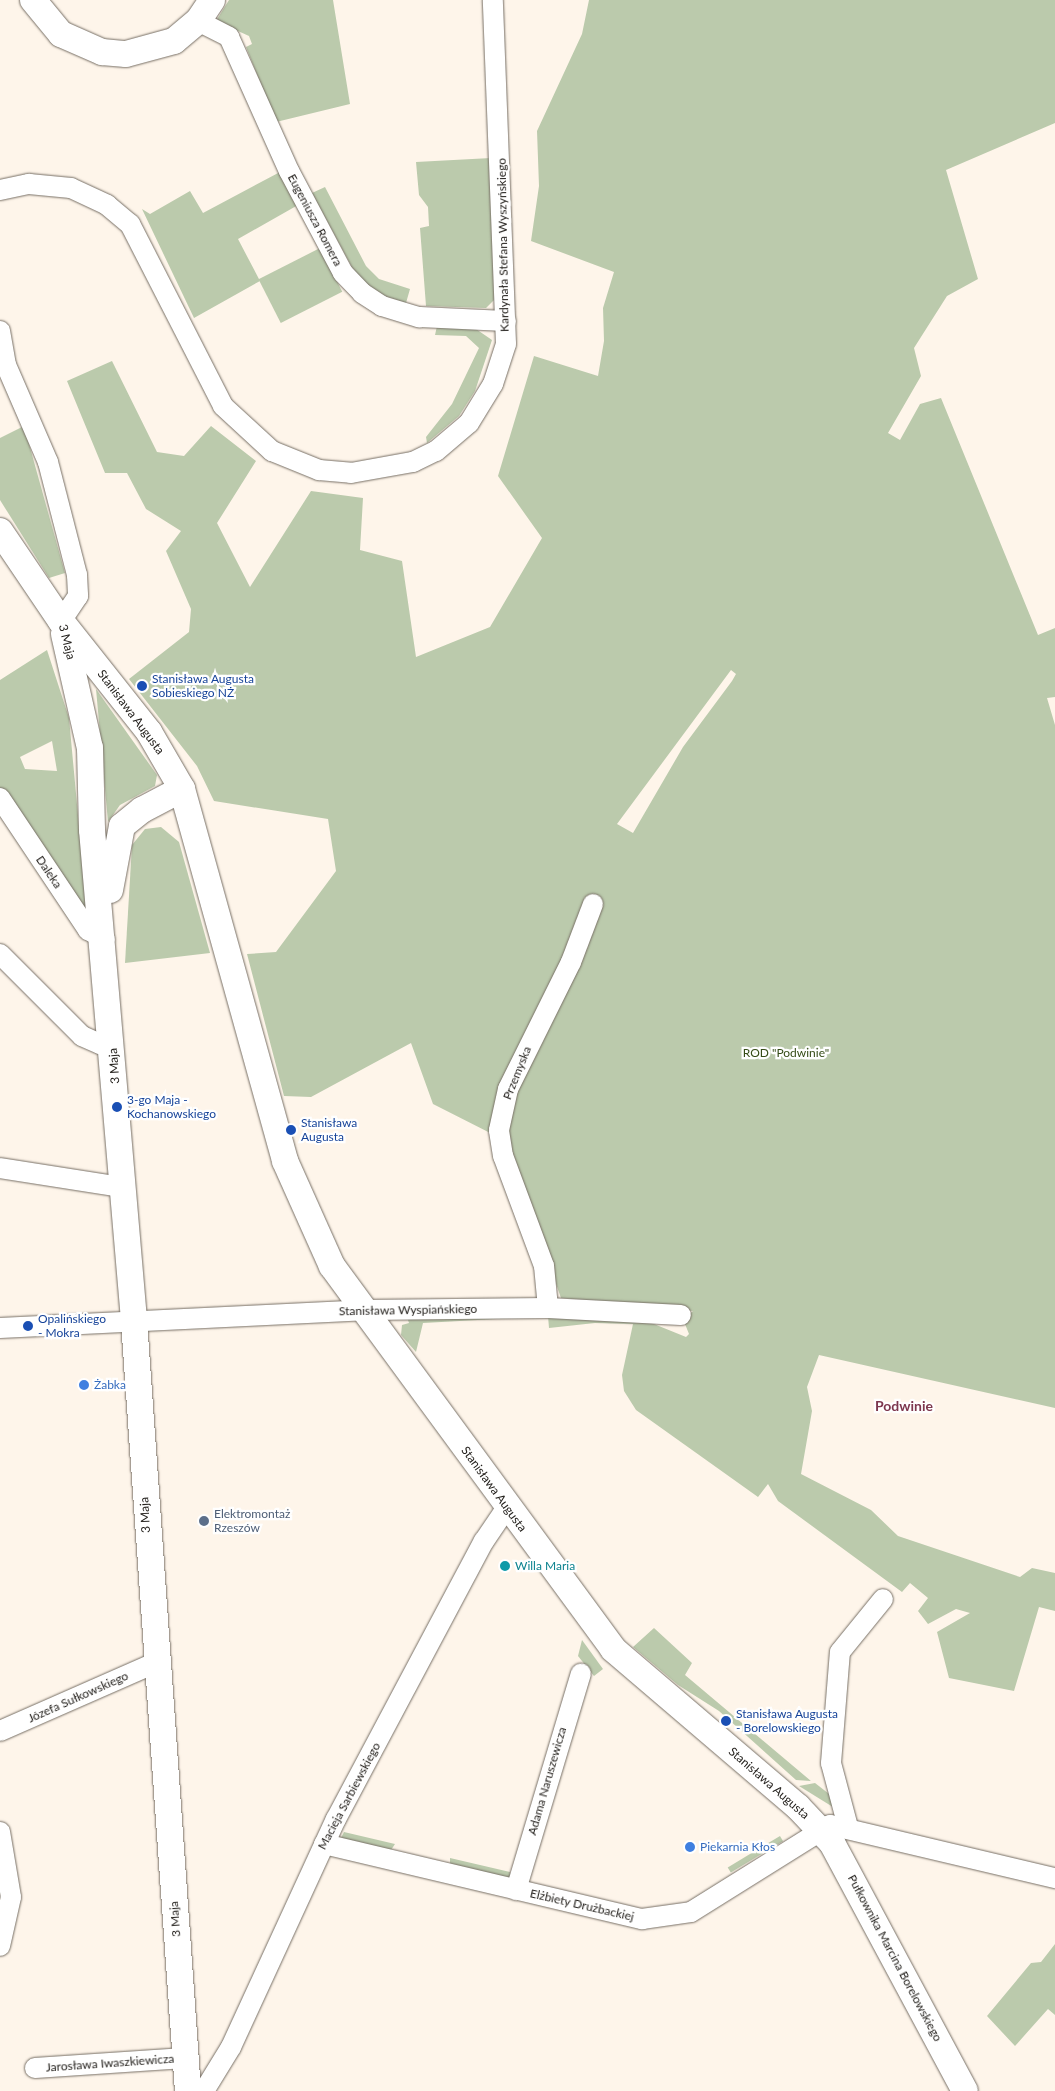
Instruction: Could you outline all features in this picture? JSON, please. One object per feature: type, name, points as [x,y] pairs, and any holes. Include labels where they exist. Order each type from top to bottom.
[{"type":"main road","points":[[33,0],[61,34],[102,52],[126,54],[159,47],[205,11]]},
{"type":"main road","name":"Stanisława Augusta","points":[[0,530],[61,621],[149,732],[182,789],[294,1186],[318,1242],[364,1310],[613,1649],[820,1828]]},
{"type":"main road","name":"3 Maja","points":[[61,621],[90,748],[92,830],[105,938],[188,2091]]},
{"type":"main road","name":"3 Maja","points":[[105,938],[113,857],[122,826],[142,810],[182,789]]},
{"type":"main road","name":"Pułkownika Marcina Borelowskiego","points":[[820,1828],[847,1868],[965,2091]]},
{"type":"street","name":"Kardynała Stefana Wyszyńskiego","points":[[0,190],[29,184],[71,188],[107,205],[130,224],[223,406],[272,452],[319,470],[385,470],[436,452],[457,436],[493,384],[506,344],[493,0]]},
{"type":"street","name":"Eugeniusza Romera","points":[[205,11],[229,37],[289,171],[343,274],[362,293],[382,306],[419,316],[506,321]]},
{"type":"street","name":"3 Maja","points":[[0,332],[6,365],[48,462],[77,575],[78,596],[61,621]]},
{"type":"street","name":"Daleka","points":[[0,798],[88,930],[105,938]]},
{"type":"street","name":"Przemyska","points":[[548,1308],[544,1266],[502,1156],[499,1130],[508,1089],[570,962],[593,904]]},
{"type":"street","points":[[0,954],[82,1036],[100,1044],[112,1044]]},
{"type":"street","points":[[0,1168],[122,1187]]},
{"type":"street","name":"Stanisława Wyspiańskiego","points":[[0,1328],[364,1310],[548,1308],[682,1314]]},
{"type":"street","name":"Macieja Sarbiewskiego","points":[[204,2091],[231,2047],[324,1844],[484,1541],[507,1507]]},
{"type":"street","points":[[848,1827],[831,1763],[840,1652],[882,1599]]},
{"type":"street","name":"Józefa Sułkowskiego","points":[[0,1731],[157,1662]]},
{"type":"street","name":"Adama Naruszewicza","points":[[516,1890],[581,1674]]},
{"type":"street","name":"Stanisława Augusta","points":[[820,1828],[848,1827],[868,1835],[1055,1878]]},
{"type":"street","name":"Elżbiety Drużbackiej","points":[[324,1844],[642,1919],[669,1918],[724,1895],[820,1828]]},
{"type":"street","points":[[0,1832],[11,1897],[0,1946]]},
{"type":"street","points":[[847,1868],[848,1849],[853,1841],[868,1835]]},
{"type":"street","name":"Jarosława Iwaszkiewicza","points":[[36,2068],[185,2058]]},
{"type":"green space","points":[[229,0],[333,0],[350,104],[276,122],[246,47],[252,44],[249,36],[216,21]]},
{"type":"green space","name":"ROD \"Podwinie\"","points":[[589,0],[1055,0],[1055,123],[946,170],[978,279],[947,296],[914,348],[921,376],[888,433],[900,440],[920,404],[941,398],[1038,635],[1055,628],[1055,697],[1047,698],[1055,725],[1055,1408],[819,1355],[807,1387],[812,1411],[801,1474],[871,1510],[898,1536],[1020,1577],[1032,1568],[1055,1573],[1055,1611],[1039,1607],[1014,1691],[949,1678],[937,1632],[970,1613],[956,1609],[928,1624],[918,1611],[928,1598],[910,1583],[902,1592],[778,1501],[768,1484],[758,1497],[636,1410],[624,1391],[622,1375],[633,1324],[595,1323],[549,1328],[548,1316],[423,1323],[416,1352],[401,1335],[402,1325],[409,1323],[407,1317],[552,1311],[649,1322],[686,1337],[689,1334],[683,1319],[693,1311],[561,1298],[506,1141],[433,1104],[411,1043],[311,1097],[284,1096],[247,954],[276,952],[336,871],[328,819],[214,801],[197,766],[129,679],[189,632],[191,609],[166,551],[181,531],[146,509],[127,473],[105,473],[67,381],[112,361],[157,452],[184,456],[211,426],[256,461],[217,523],[250,587],[311,491],[363,498],[360,550],[402,561],[416,657],[490,627],[542,538],[498,476],[534,356],[598,376],[604,341],[603,308],[614,272],[531,241],[539,186],[537,131],[582,34]],"holes":[[[731,670],[736,674],[683,747],[633,833],[617,824]]]},
{"type":"green space","points":[[491,158],[498,296],[486,308],[426,306],[420,228],[429,226],[428,207],[419,195],[416,162]]},
{"type":"green space","points":[[280,172],[298,205],[238,239],[260,281],[194,318],[142,209],[150,214],[190,191],[203,213]]},
{"type":"green space","points":[[325,187],[366,266],[379,279],[410,289],[406,303],[375,293],[354,271],[312,193]]},
{"type":"green space","points":[[320,248],[342,292],[281,323],[259,279]]},
{"type":"green space","points":[[437,326],[473,327],[492,340],[475,391],[459,416],[427,443],[426,437],[452,404],[479,348],[466,336],[435,335]]},
{"type":"green space","points":[[24,426],[65,573],[49,578],[0,500],[0,438]]},
{"type":"green space","points":[[47,650],[69,718],[88,923],[0,790],[0,680]],"holes":[[[52,741],[57,771],[25,769],[20,757]]]},
{"type":"green space","points":[[96,689],[157,775],[155,786],[120,805],[108,822]]},
{"type":"green space","points":[[161,827],[179,842],[210,953],[125,963],[132,845],[145,829]]},
{"type":"green space","points":[[654,1628],[692,1663],[685,1675],[811,1781],[796,1780],[719,1711],[678,1685],[633,1647]]},
{"type":"green space","points":[[582,1640],[603,1669],[594,1676],[578,1656]]},
{"type":"green space","points":[[815,1783],[833,1797],[841,1812],[799,1786]]},
{"type":"green space","points":[[344,1832],[395,1844],[391,1850],[349,1841],[341,1838]]},
{"type":"green space","points":[[780,1836],[783,1841],[731,1873],[728,1867]]},
{"type":"green space","points":[[450,1858],[510,1872],[511,1875],[508,1879],[450,1865]]},
{"type":"green space","points":[[1055,1944],[1055,2015],[1048,2009],[1015,2046],[987,2016],[1031,1963],[1041,1962]]},
{"type":"place","name":"Stanisława Augusta Sobieskiego NŻ","points":[[142,686]]},
{"type":"place","name":"3-go Maja - Kochanowskiego","points":[[117,1107]]},
{"type":"place","name":"Stanisława Augusta","points":[[291,1130]]},
{"type":"place","name":"Opalińskiego - Mokra","points":[[28,1326]]},
{"type":"place","name":"Żabka","points":[[84,1385]]},
{"type":"place","name":"Elektromontaż Rzeszów","points":[[204,1521]]},
{"type":"place","name":"Willa Maria","points":[[505,1566]]},
{"type":"place","name":"Stanisława Augusta - Borelowskiego","points":[[726,1721]]},
{"type":"place","name":"Piekarnia Kłos","points":[[690,1847]]},
{"type":"district","name":"Podwinie","points":[[904,1406]]}]
